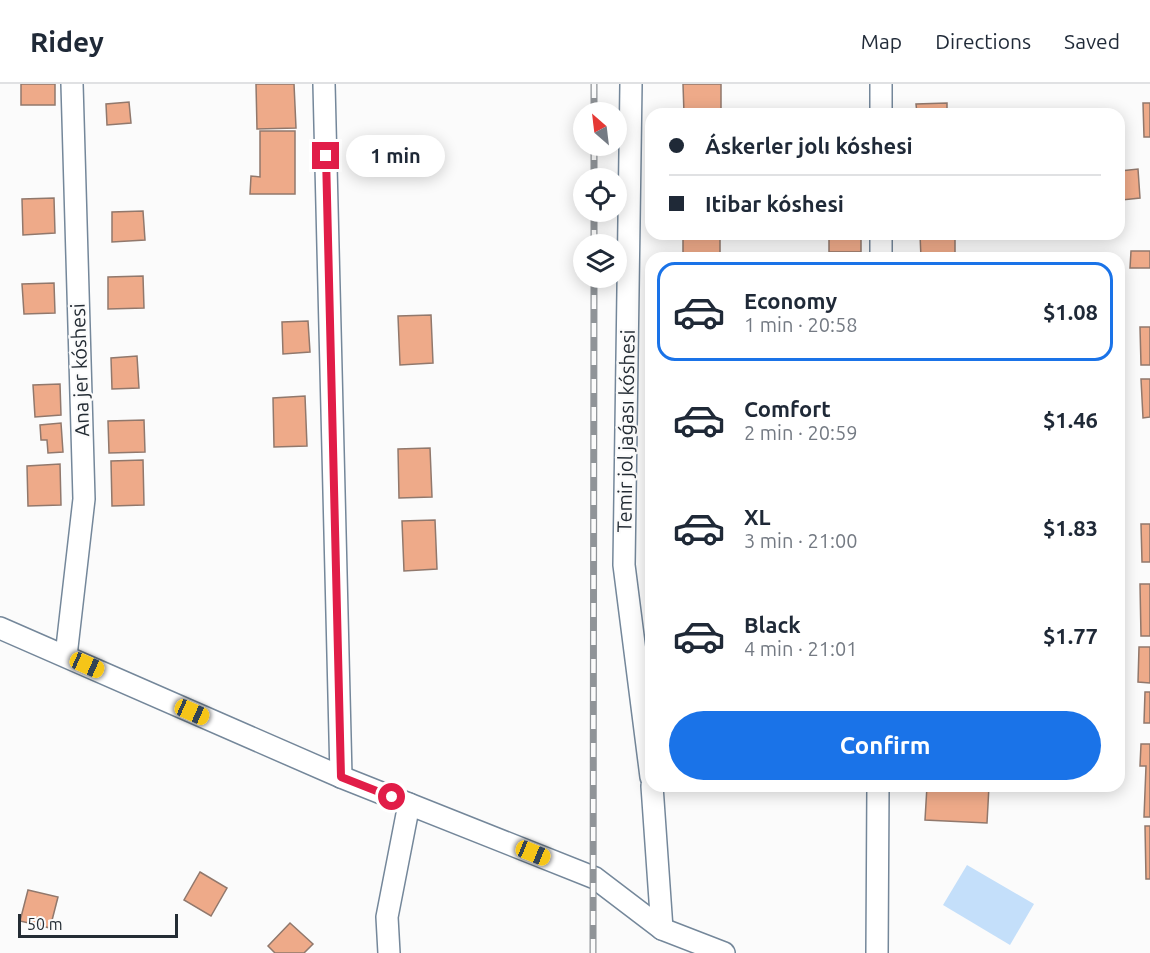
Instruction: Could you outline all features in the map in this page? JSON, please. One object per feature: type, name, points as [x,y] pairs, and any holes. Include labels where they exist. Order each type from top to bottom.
[{"type":"street","name":"Ana jer kóshesi","points":[[66,656],[84,499],[72,84]]},
{"type":"street","points":[[324,84],[341,777]]},
{"type":"street","name":"Temir jol jaǵası kóshesi","points":[[631,84],[624,565],[645,716]]},
{"type":"street","points":[[881,108],[882,84]]},
{"type":"street","points":[[0,628],[341,777],[595,878],[662,929],[724,953]]},
{"type":"street","points":[[652,792],[662,929]]},
{"type":"street","points":[[877,953],[878,792]]},
{"type":"street","points":[[389,953],[387,917],[409,804]]},
{"type":"shaded area","points":[[967,865],[1034,904],[1010,945],[943,905]]},
{"type":"building","points":[[21,84],[55,84],[55,105],[21,105]]},
{"type":"building","points":[[256,84],[294,84],[296,128],[257,129]]},
{"type":"building","points":[[683,84],[721,84],[721,108],[684,108]]},
{"type":"building","points":[[129,102],[131,123],[107,125],[106,104]]},
{"type":"building","points":[[947,103],[947,108],[916,108],[916,104]]},
{"type":"building","points":[[1143,103],[1150,103],[1150,137],[1144,137]]},
{"type":"building","points":[[260,131],[295,131],[295,194],[250,194],[251,176],[260,177]]},
{"type":"building","points":[[1138,169],[1140,198],[1125,200],[1125,170]]},
{"type":"building","points":[[54,198],[55,233],[23,235],[22,199]]},
{"type":"building","points":[[143,211],[145,240],[112,242],[112,212]]},
{"type":"building","points":[[683,240],[720,240],[720,252],[683,252]]},
{"type":"building","points":[[829,240],[861,240],[861,252],[829,252]]},
{"type":"building","points":[[920,240],[955,240],[955,252],[921,252]]},
{"type":"building","points":[[1131,251],[1150,251],[1150,268],[1130,268]]},
{"type":"building","points":[[143,276],[144,308],[108,309],[108,277]]},
{"type":"building","points":[[54,283],[55,313],[24,314],[22,284]]},
{"type":"building","points":[[431,315],[433,363],[400,365],[398,316]]},
{"type":"building","points":[[308,321],[310,352],[283,354],[282,322]]},
{"type":"building","points":[[1140,327],[1150,327],[1150,365],[1141,365]]},
{"type":"building","points":[[137,356],[139,388],[112,389],[111,358]]},
{"type":"building","points":[[1141,379],[1150,379],[1150,417],[1143,418]]},
{"type":"building","points":[[60,384],[61,415],[35,417],[33,385]]},
{"type":"building","points":[[305,396],[307,446],[274,447],[273,398]]},
{"type":"building","points":[[144,420],[145,452],[109,453],[108,421]]},
{"type":"building","points":[[61,423],[63,452],[48,453],[47,440],[41,440],[40,425]]},
{"type":"building","points":[[430,448],[432,497],[399,498],[398,449]]},
{"type":"building","points":[[143,460],[144,505],[112,506],[111,461]]},
{"type":"building","points":[[60,464],[61,505],[28,506],[27,466]]},
{"type":"building","points":[[435,520],[437,569],[404,571],[402,521]]},
{"type":"building","points":[[1141,524],[1150,524],[1150,562],[1142,562]]},
{"type":"building","points":[[1140,584],[1150,584],[1150,636],[1141,636]]},
{"type":"building","points":[[1139,647],[1150,647],[1150,683],[1138,682]]},
{"type":"building","points":[[1145,692],[1150,692],[1150,723],[1144,723]]},
{"type":"building","points":[[1141,744],[1150,744],[1150,817],[1144,817],[1146,766],[1140,766]]},
{"type":"building","points":[[927,792],[989,792],[987,823],[925,820]]},
{"type":"building","points":[[1145,826],[1150,826],[1150,879],[1146,879]]},
{"type":"building","points":[[200,872],[227,888],[211,916],[184,900]]},
{"type":"building","points":[[28,890],[58,897],[50,928],[20,921]]},
{"type":"building","points":[[290,923],[313,944],[304,953],[275,953],[268,946]]},
{"type":"railway","points":[[594,84],[594,102]]},
{"type":"railway","points":[[594,156],[594,168]]},
{"type":"railway","points":[[594,222],[594,234]]},
{"type":"railway","points":[[593,953],[594,288]]},
{"type":"route","points":[[326,156],[341,777],[392,797]]}]
